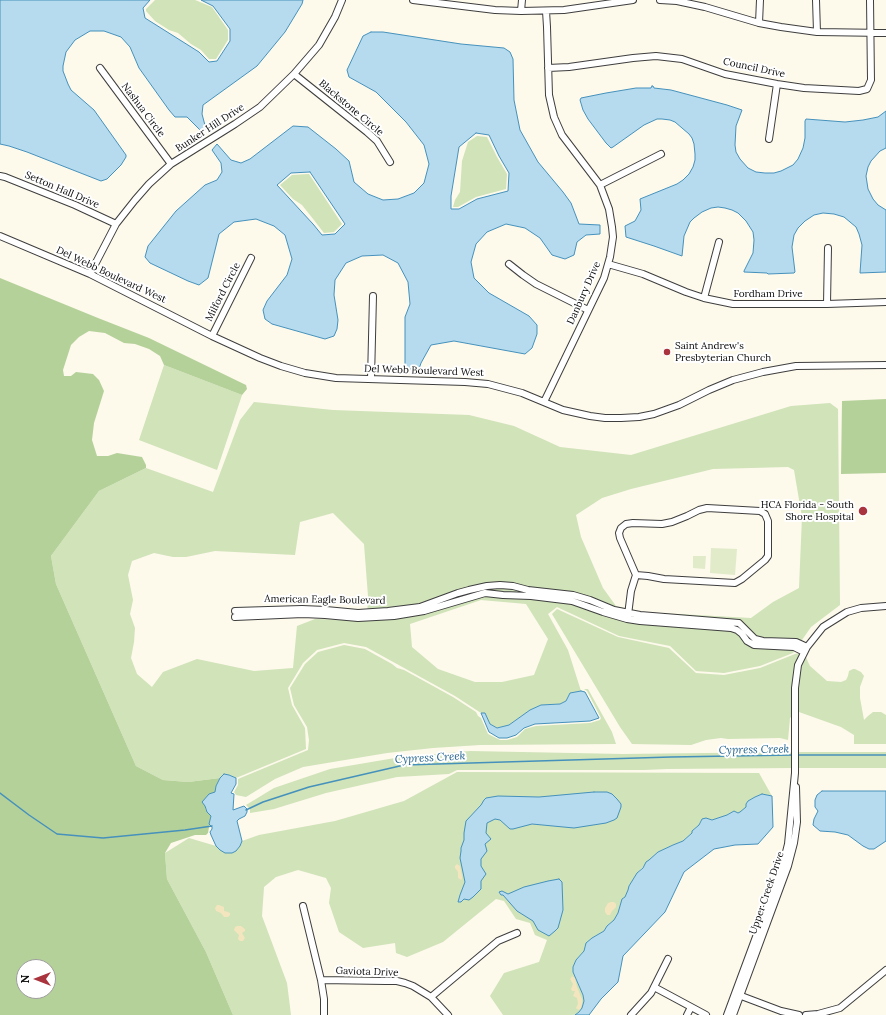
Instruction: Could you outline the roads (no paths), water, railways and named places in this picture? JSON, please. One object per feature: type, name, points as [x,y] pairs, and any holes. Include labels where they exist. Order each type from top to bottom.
[{"type":"street","name":"Bunker Hill Drive","points":[[90,274],[116,224],[149,184],[171,164],[260,107],[294,74],[319,45],[335,17],[342,0]]},
{"type":"street","points":[[413,0],[464,3],[495,10],[521,11],[546,11],[633,0]]},
{"type":"street","points":[[521,11],[522,0]]},
{"type":"street","points":[[586,0],[586,7]]},
{"type":"street","points":[[660,0],[677,1],[705,7],[759,23],[817,32],[886,33]]},
{"type":"street","points":[[705,0],[705,7]]},
{"type":"street","points":[[759,23],[760,0]]},
{"type":"street","points":[[816,0],[817,32]]},
{"type":"street","name":"Council Drive","points":[[548,68],[569,67],[656,56],[682,59],[725,74],[777,84],[804,88],[859,91],[868,89],[871,80],[870,0]]},
{"type":"street","name":"Danbury Drive","points":[[544,402],[604,278],[612,247],[612,227],[609,209],[600,185],[562,135],[554,117],[549,95],[546,11]]},
{"type":"street","name":"Nashua Circle","points":[[100,68],[171,164]]},
{"type":"street","name":"Blackstone Circle","points":[[294,74],[377,141],[390,162]]},
{"type":"street","points":[[769,139],[777,84]]},
{"type":"street","points":[[600,185],[661,154]]},
{"type":"street","name":"Setton Hall Drive","points":[[0,176],[75,205],[116,224]]},
{"type":"street","name":"Del Webb Boulevard West","points":[[0,236],[90,274],[212,336],[281,366],[305,373],[336,378],[450,381],[488,384],[522,393],[563,410],[583,415],[605,418],[648,415],[685,403],[733,380],[763,372],[796,366],[886,365]]},
{"type":"street","points":[[704,298],[719,242]]},
{"type":"street","points":[[828,248],[828,304]]},
{"type":"street","name":"Milford Circle","points":[[212,336],[251,258]]},
{"type":"street","points":[[509,264],[536,284],[588,310]]},
{"type":"street","name":"Fordham Drive","points":[[608,264],[643,274],[704,298],[733,304],[828,304],[886,302]]},
{"type":"street","points":[[371,379],[373,296]]},
{"type":"street","points":[[627,616],[631,591],[636,575],[619,533],[621,528],[626,524],[662,524],[672,522],[707,508],[760,511],[765,514],[768,521],[768,556],[742,579],[735,583],[664,579],[636,575]]},
{"type":"street","name":"American Eagle Boulevard","points":[[245,614],[302,608],[358,613],[388,611],[420,607],[458,593],[487,586],[500,585],[573,595],[590,600],[640,621],[730,628],[737,630],[747,641],[754,645],[805,649]]},
{"type":"street","name":"American Eagle Boulevard","points":[[235,614],[303,614],[358,618],[394,616],[424,611],[485,593],[531,596],[572,601],[603,612],[627,616]]},
{"type":"street","name":"Upper Creek Drive","points":[[727,1015],[738,994],[786,874],[794,844],[797,822],[795,773],[795,688],[798,665],[805,649],[823,627],[847,612],[861,608],[886,606]]},
{"type":"street","name":"Gaviota Drive","points":[[303,906],[321,980],[324,1000],[324,1015]]},
{"type":"street","points":[[431,997],[498,940],[517,933]]},
{"type":"street","points":[[631,1015],[651,993],[668,959]]},
{"type":"street","points":[[806,1015],[818,1014],[840,1008],[886,970]]},
{"type":"street","name":"Gaviota Drive","points":[[321,980],[386,980],[413,986],[431,997],[448,1015]]},
{"type":"street","points":[[654,987],[706,1015]]},
{"type":"street","points":[[738,994],[781,1011],[799,1015]]},
{"type":"street","name":"Upper Creek Drive","points":[[733,1015],[738,994]]},
{"type":"street","points":[[687,1015],[691,1007]]},
{"type":"water","points":[[0,0],[150,0],[143,8],[145,18],[199,52],[209,62],[217,61],[230,41],[230,29],[213,6],[201,0],[303,0],[285,32],[257,66],[203,105],[202,114],[206,129],[202,132],[187,117],[175,117],[169,110],[139,68],[130,47],[121,37],[104,31],[90,31],[75,40],[66,52],[63,66],[63,71],[68,84],[71,90],[94,110],[126,155],[121,165],[107,179],[101,181],[27,152],[0,144]]},
{"type":"water","points":[[371,32],[383,32],[461,44],[504,48],[510,52],[513,59],[514,100],[520,130],[538,162],[571,203],[579,224],[600,225],[600,234],[586,235],[577,242],[574,255],[565,259],[552,255],[540,238],[525,228],[506,224],[487,232],[476,244],[471,262],[474,278],[489,293],[529,316],[537,325],[537,334],[532,348],[525,354],[454,341],[431,345],[419,369],[405,369],[405,317],[410,304],[408,282],[398,263],[383,255],[362,256],[346,263],[335,280],[334,295],[338,320],[337,329],[334,336],[325,339],[272,324],[265,319],[263,310],[267,301],[287,275],[292,259],[285,235],[274,226],[256,219],[234,222],[219,234],[208,278],[199,285],[150,263],[145,257],[148,246],[176,211],[205,185],[217,180],[222,172],[221,163],[212,150],[217,144],[231,160],[241,163],[250,159],[293,126],[308,127],[349,161],[354,182],[368,194],[383,200],[398,199],[414,193],[424,183],[429,164],[424,145],[406,122],[376,92],[349,77],[347,70],[363,36]],"holes":[[[476,133],[489,135],[509,173],[508,191],[477,199],[459,209],[451,209],[451,196],[459,147]],[[310,172],[345,224],[335,234],[322,235],[277,185],[291,173]]]},
{"type":"water","points":[[652,86],[654,88],[671,90],[742,110],[736,126],[736,152],[748,168],[756,172],[765,173],[781,171],[793,165],[798,159],[803,148],[805,138],[806,119],[845,122],[878,117],[886,111],[886,148],[880,151],[871,161],[866,176],[868,189],[873,199],[878,205],[886,210],[886,272],[860,273],[862,245],[856,227],[844,217],[834,214],[823,213],[814,215],[798,228],[794,235],[792,247],[794,273],[768,274],[744,272],[753,253],[753,232],[746,221],[738,213],[725,208],[711,208],[702,212],[690,222],[684,236],[682,256],[626,237],[625,226],[635,221],[641,210],[640,199],[677,184],[689,174],[695,160],[692,138],[675,122],[657,119],[644,125],[611,148],[588,119],[580,100],[581,98],[606,93],[636,88],[651,88]]},
{"type":"water","points":[[581,691],[585,692],[599,718],[590,721],[535,724],[524,728],[516,735],[507,738],[499,738],[489,732],[481,713],[485,713],[490,724],[497,728],[509,725],[530,710],[541,705],[560,704],[566,701],[570,693]]},
{"type":"water","points":[[224,774],[236,778],[236,784],[231,793],[234,794],[233,810],[244,806],[247,809],[245,816],[237,821],[242,841],[236,851],[232,853],[225,853],[216,846],[210,832],[212,829],[209,824],[211,816],[207,812],[202,802],[209,794],[215,792],[220,778]]},
{"type":"water","points":[[822,791],[886,791],[886,841],[874,849],[869,849],[848,835],[820,831],[813,825],[818,811],[815,807],[815,800],[817,795]]},
{"type":"water","points":[[607,792],[612,794],[617,799],[621,804],[621,807],[617,818],[606,823],[574,828],[532,824],[510,829],[500,820],[495,819],[487,823],[486,833],[491,839],[485,844],[487,851],[481,859],[481,866],[486,874],[481,881],[481,889],[469,900],[464,899],[461,902],[458,902],[465,882],[460,858],[466,821],[486,798],[498,796],[539,797]]},
{"type":"water","points":[[762,794],[772,796],[773,827],[758,844],[735,845],[714,849],[684,872],[665,912],[623,956],[618,982],[601,999],[589,1015],[575,1015],[582,1008],[584,1001],[573,972],[573,967],[576,960],[584,951],[586,943],[604,931],[614,920],[629,886],[646,862],[658,852],[683,841],[699,825],[702,819],[706,818],[712,820],[734,811],[738,813],[746,807],[748,801]]},
{"type":"water","points":[[559,879],[562,882],[563,910],[558,928],[549,936],[538,930],[533,921],[517,911],[499,892],[502,891],[508,894],[524,887]]},
{"type":"waterway","name":"Cypress Creek","points":[[246,810],[263,802],[309,787],[404,765],[793,755]]},
{"type":"waterway","name":"Cypress Creek","points":[[797,755],[886,755]]},
{"type":"waterway","name":"Cypress Creek","points":[[0,793],[57,834],[103,838],[212,826]]},
{"type":"place","name":"Saint Andrew's Presbyterian Church","points":[[667,352]]},
{"type":"place","name":"HCA Florida - South Shore Hospital","points":[[863,511]]}]
